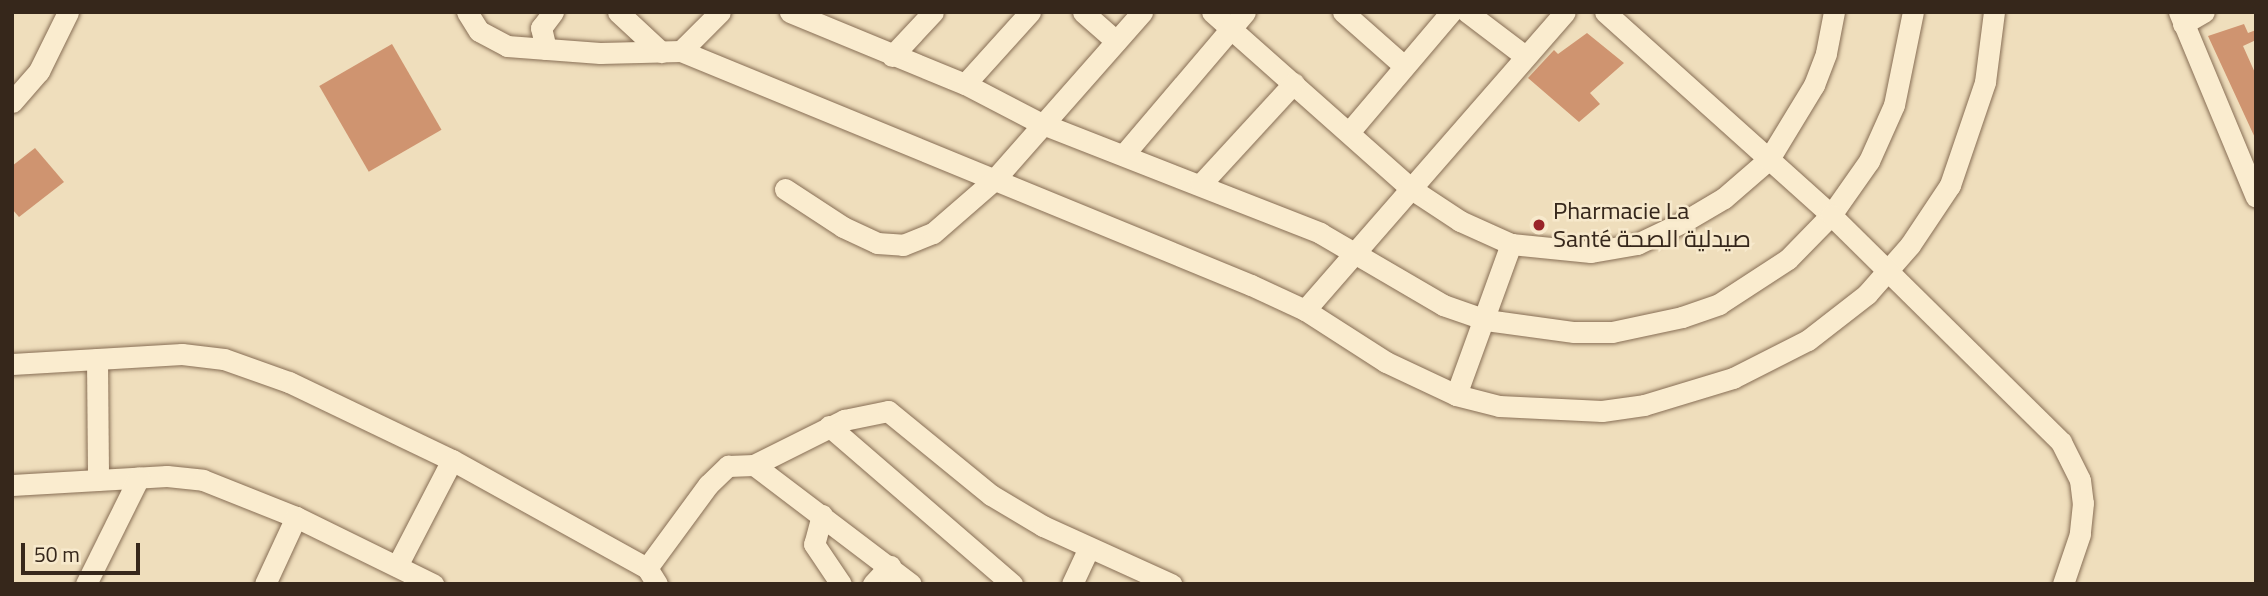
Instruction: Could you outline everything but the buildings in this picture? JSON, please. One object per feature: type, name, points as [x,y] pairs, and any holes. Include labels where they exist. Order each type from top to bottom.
[{"type":"street","points":[[12,102],[39,71],[68,12]]},
{"type":"street","points":[[467,12],[479,31],[494,41],[546,49],[671,52],[720,12]]},
{"type":"street","points":[[546,49],[541,28],[552,12]]},
{"type":"street","points":[[618,12],[671,52],[994,180],[1305,310],[1386,362],[1456,395],[1499,406],[1602,411],[1687,394],[1733,379],[1808,341],[1890,270],[1929,218],[1961,159],[1985,82],[1994,12]]},
{"type":"street","points":[[790,12],[816,18],[892,56],[965,84],[1040,123],[1125,153],[1356,250],[1443,305],[1486,320],[1536,329],[1612,332],[1682,317],[1754,284],[1788,259],[1831,215],[1854,186],[1884,131],[1903,70],[1913,12]]},
{"type":"street","points":[[892,56],[933,12]]},
{"type":"street","points":[[965,84],[1030,12]]},
{"type":"street","points":[[1083,12],[1116,41]]},
{"type":"street","points":[[785,189],[843,227],[877,243],[903,245],[933,233],[994,180],[1040,123],[1142,12]]},
{"type":"street","points":[[1212,12],[1350,131],[1410,188],[1460,221],[1511,244],[1591,252],[1637,244],[1724,198],[1769,159],[1814,85],[1826,53],[1834,12]]},
{"type":"street","points":[[1125,153],[1245,12]]},
{"type":"street","points":[[1343,12],[1403,65]]},
{"type":"street","points":[[1350,131],[1403,65],[1451,12]]},
{"type":"street","points":[[1467,12],[1525,56]]},
{"type":"street","points":[[1305,310],[1565,12]]},
{"type":"street","points":[[1605,12],[1831,215],[2044,420],[2073,461],[2082,502],[2080,534],[2063,584]]},
{"type":"street","points":[[2204,12],[2181,18],[2254,186]]},
{"type":"street","points":[[1201,184],[1294,83]]},
{"type":"street","points":[[1456,395],[1486,320],[1511,244]]},
{"type":"street","points":[[12,364],[182,354],[224,359],[289,382],[452,460],[652,576],[708,485],[728,466],[754,465],[829,426],[872,411],[888,411],[991,495],[1089,548],[1171,584]]},
{"type":"street","points":[[97,359],[98,480]]},
{"type":"street","points":[[829,426],[1012,584]]},
{"type":"street","points":[[397,566],[452,460]]},
{"type":"street","points":[[754,465],[911,584]]},
{"type":"street","points":[[86,584],[139,477]]},
{"type":"street","points":[[12,485],[139,477],[203,480],[296,517],[433,584]]},
{"type":"street","points":[[822,515],[814,544],[841,584]]},
{"type":"street","points":[[265,584],[296,517]]},
{"type":"street","points":[[1072,584],[1089,548]]},
{"type":"street","points":[[873,584],[890,566]]},
{"type":"place","name":"Pharmacie La Santé صيدلية الصحة","points":[[1539,225]]}]
